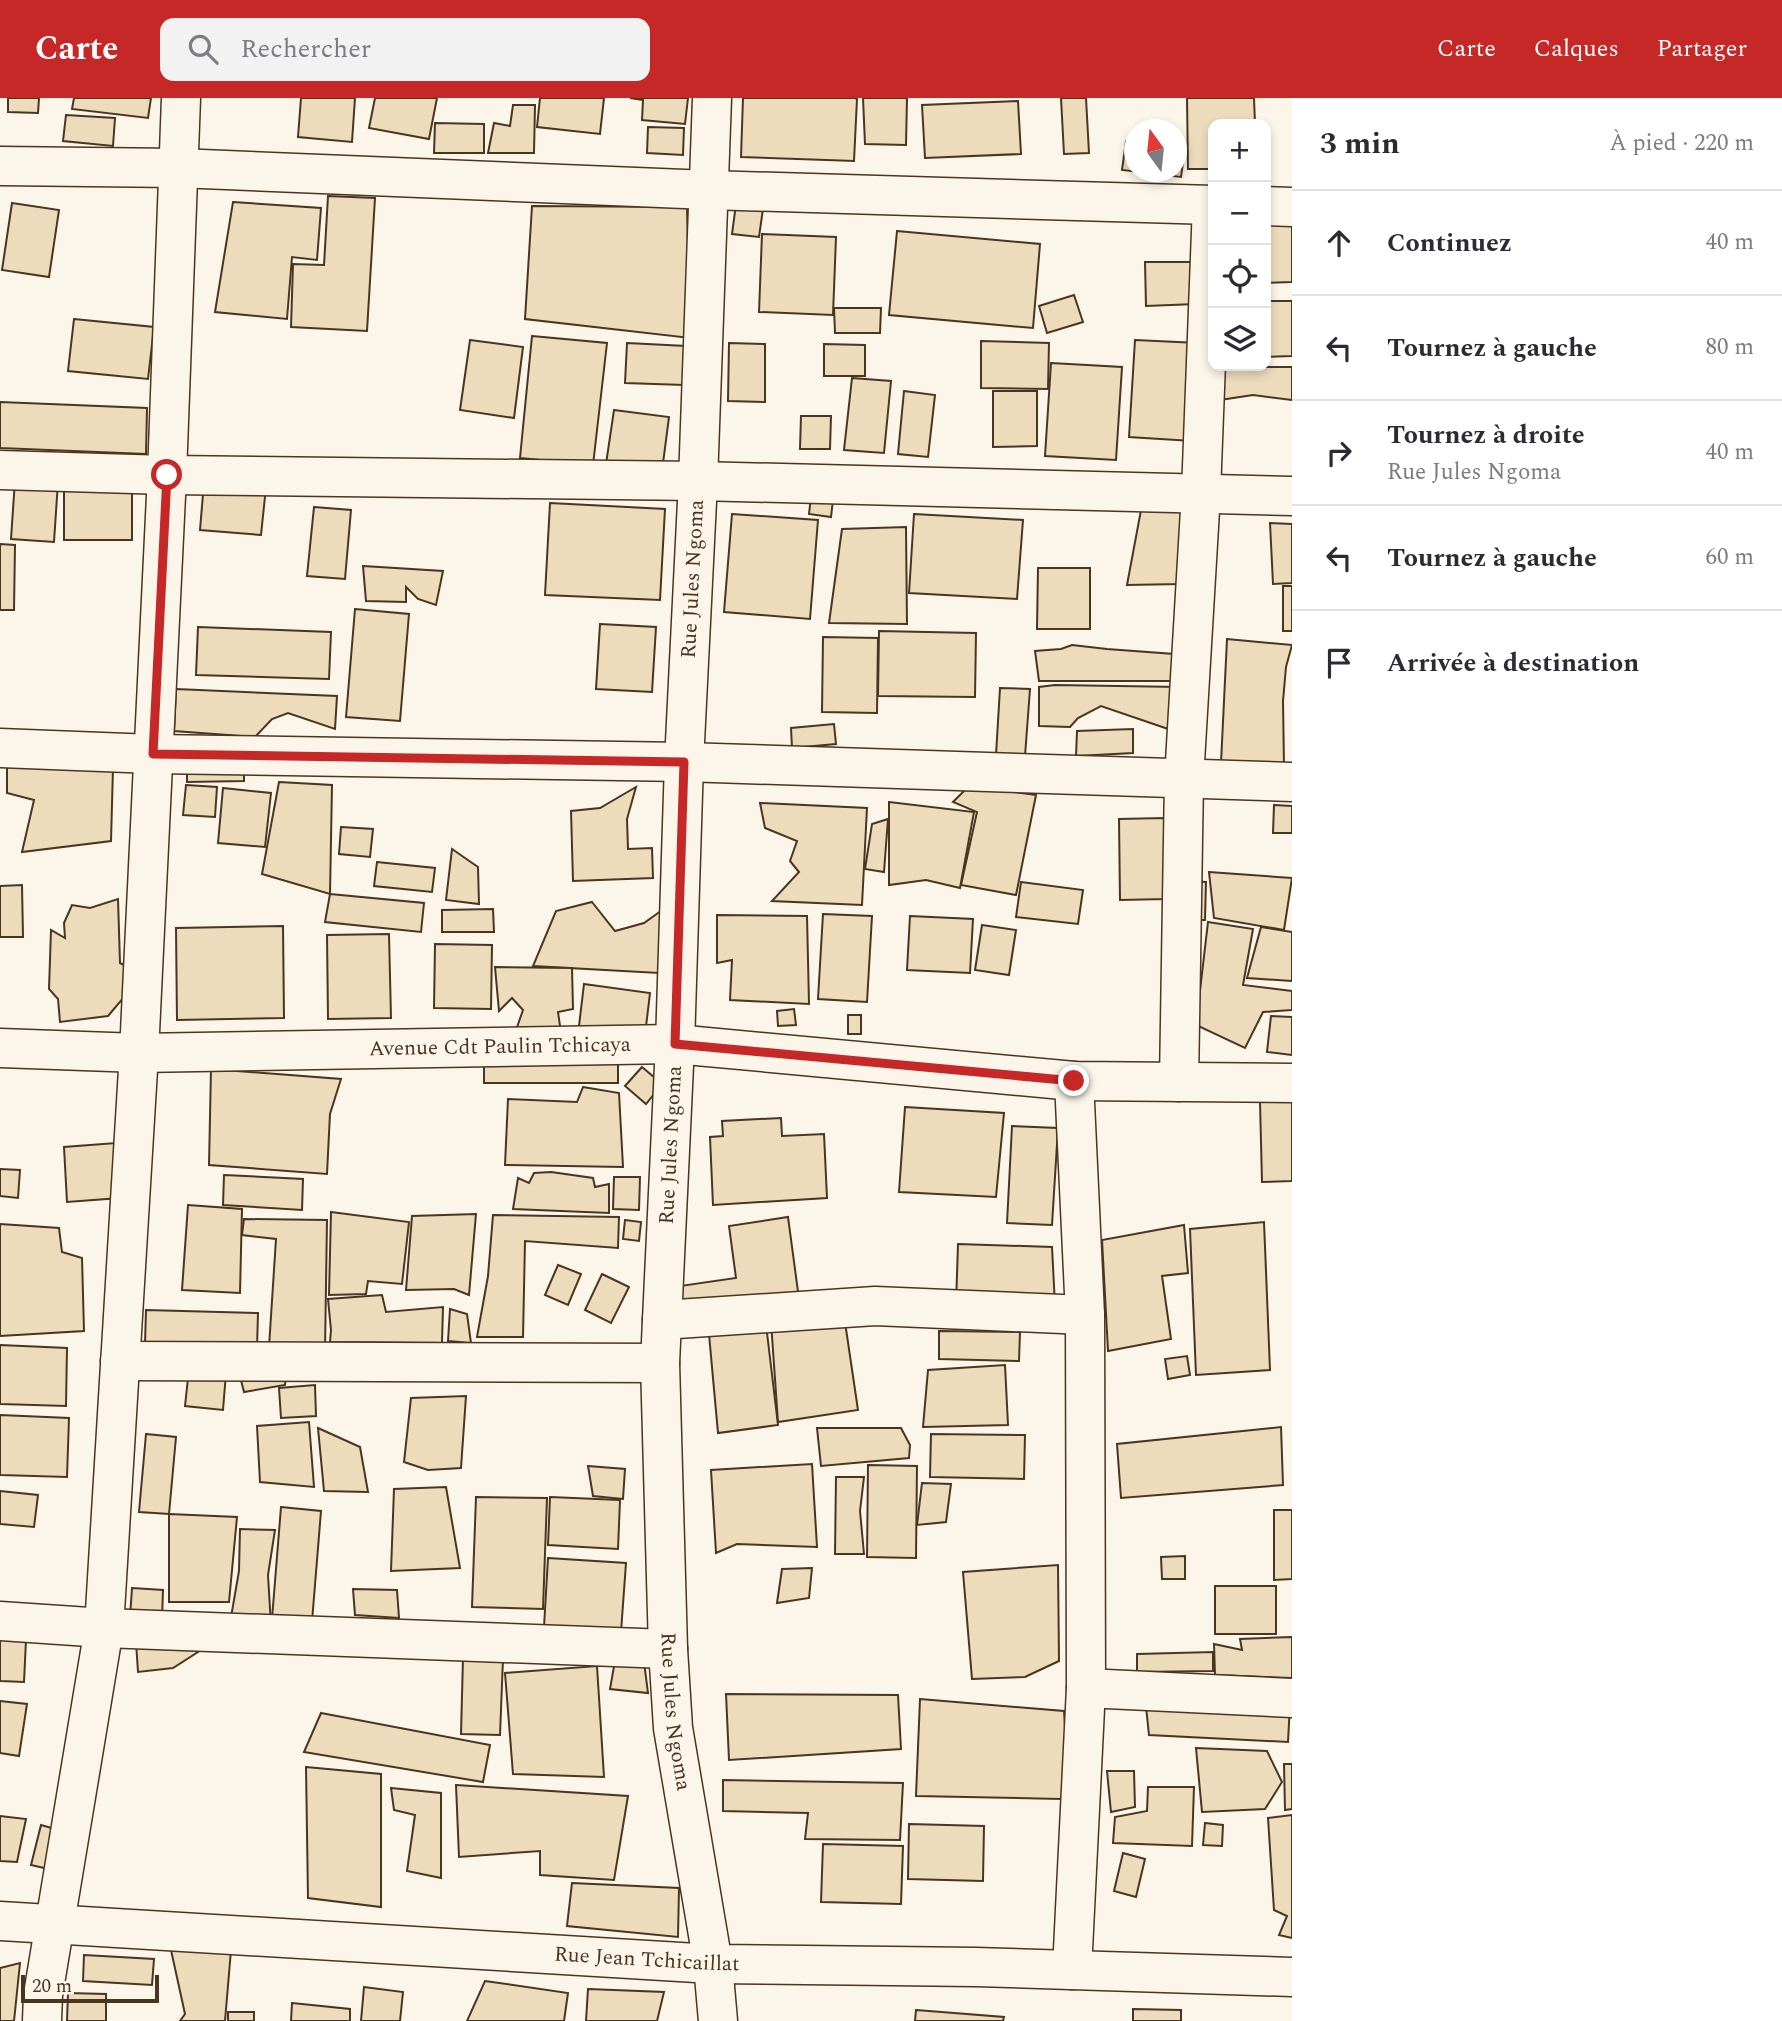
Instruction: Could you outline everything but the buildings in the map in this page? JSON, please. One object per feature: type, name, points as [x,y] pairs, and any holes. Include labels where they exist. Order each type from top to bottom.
[{"type":"street","points":[[42,2021],[55,1924],[104,1628],[139,1052],[167,475],[181,98]]},
{"type":"street","name":"Rue Jules Ngoma","points":[[712,98],[660,1363],[668,1649],[673,1728],[713,1964],[718,2021]]},
{"type":"street","points":[[0,166],[178,168],[709,190],[1208,205]]},
{"type":"street","points":[[1271,206],[1292,207]]},
{"type":"street","points":[[1179,1082],[1184,779],[1201,493],[1211,245]]},
{"type":"street","points":[[0,470],[167,475],[698,481],[1292,496]]},
{"type":"street","points":[[0,748],[153,754],[684,762],[1292,782]]},
{"type":"street","name":"Avenue Cdt Paulin Tchicaya","points":[[0,1048],[139,1052],[675,1044],[1074,1081],[1292,1083]]},
{"type":"street","points":[[1072,1970],[1086,1688],[1085,1315],[1074,1081]]},
{"type":"street","points":[[662,1320],[875,1306],[1085,1315]]},
{"type":"street","points":[[120,1360],[660,1363]]},
{"type":"street","points":[[0,1621],[104,1628],[668,1649]]},
{"type":"street","points":[[1086,1688],[1292,1698]]},
{"type":"street","name":"Rue Jean Tchicaillat","points":[[0,1921],[713,1964],[1072,1970],[1292,1978]]},
{"type":"route","points":[[167,475],[153,754],[684,762],[675,1044],[1074,1081]]}]
